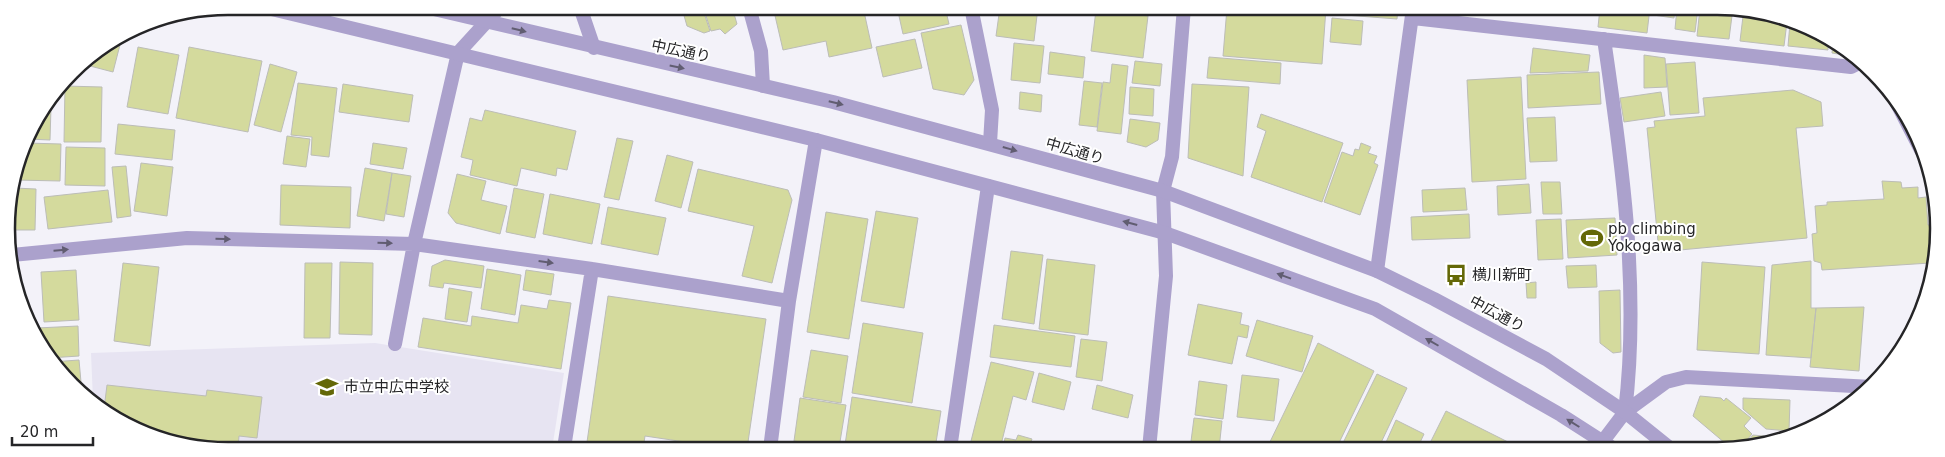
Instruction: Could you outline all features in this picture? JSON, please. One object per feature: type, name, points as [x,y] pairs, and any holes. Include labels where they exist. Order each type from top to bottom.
[{"type":"street","points":[[297,15],[816,140],[1164,232],[1375,309],[1598,442]]},
{"type":"street","name":"中広通り","points":[[458,15],[763,86],[990,143],[1163,191],[1377,271],[1546,358],[1625,412],[1662,442]]},
{"type":"street","points":[[395,344],[414,244],[458,53],[494,15]]},
{"type":"street","points":[[583,15],[594,48]]},
{"type":"street","points":[[751,15],[762,51],[763,86]]},
{"type":"street","points":[[973,15],[992,110],[990,143]]},
{"type":"street","points":[[1150,442],[1166,276],[1163,191],[1172,157],[1183,15]]},
{"type":"street","points":[[1377,271],[1413,15]]},
{"type":"street","points":[[1428,15],[1604,39],[1851,67],[1854,66]]},
{"type":"street","points":[[1604,39],[1616,124],[1626,226],[1630,372],[1625,412]]},
{"type":"street","points":[[771,442],[789,301],[816,140]]},
{"type":"street","points":[[951,442],[988,186]]},
{"type":"street","points":[[17,255],[187,238],[414,244],[592,269],[789,301]]},
{"type":"street","points":[[565,442],[592,269]]},
{"type":"street","points":[[1607,442],[1625,412],[1660,386],[1686,377],[1860,386]]},
{"type":"shaded area","name":"市立中広中学校","points":[[375,343],[564,373],[553,442],[215,442],[187,438],[160,431],[134,420],[110,406],[93,393],[91,353]]},
{"type":"building","points":[[684,15],[705,15],[710,31],[704,33],[687,26]]},
{"type":"building","points":[[734,15],[737,24],[725,34],[720,29],[711,31],[706,16]]},
{"type":"building","points":[[775,15],[865,15],[872,48],[829,57],[826,41],[783,50]]},
{"type":"building","points":[[899,15],[947,15],[949,24],[903,34]]},
{"type":"building","points":[[999,15],[1037,15],[1034,41],[996,36]]},
{"type":"building","points":[[1095,15],[1148,16],[1143,58],[1091,51]]},
{"type":"building","points":[[1226,15],[1326,15],[1322,64],[1223,56]]},
{"type":"building","points":[[1345,15],[1397,15],[1397,19]]},
{"type":"building","points":[[1599,15],[1649,15],[1647,33],[1598,27]]},
{"type":"building","points":[[1653,15],[1674,15],[1674,18]]},
{"type":"building","points":[[1676,15],[1697,15],[1695,32],[1675,29]]},
{"type":"building","points":[[1699,15],[1732,15],[1729,39],[1697,36]]},
{"type":"building","points":[[1743,17],[1786,27],[1784,46],[1740,41]]},
{"type":"building","points":[[1332,18],[1363,21],[1361,45],[1330,42]]},
{"type":"building","points":[[961,25],[974,80],[964,95],[933,89],[921,33]]},
{"type":"building","points":[[1790,28],[1811,37],[1828,47],[1828,50],[1788,46]]},
{"type":"building","points":[[915,39],[922,68],[883,77],[876,47]]},
{"type":"building","points":[[1014,43],[1044,46],[1040,83],[1011,80]]},
{"type":"building","points":[[120,45],[113,72],[90,66]]},
{"type":"building","points":[[138,47],[179,55],[168,114],[127,107]]},
{"type":"building","points":[[189,47],[262,61],[248,132],[176,118]]},
{"type":"building","points":[[1533,48],[1590,55],[1588,71],[1530,73]]},
{"type":"building","points":[[1050,52],[1085,57],[1083,78],[1048,74]]},
{"type":"building","points":[[1644,55],[1665,58],[1667,87],[1644,88]]},
{"type":"building","points":[[1209,57],[1281,63],[1280,84],[1207,78]]},
{"type":"building","points":[[1135,61],[1162,64],[1160,86],[1132,83]]},
{"type":"building","points":[[1695,62],[1699,113],[1670,115],[1666,64]]},
{"type":"building","points":[[270,64],[297,72],[281,132],[254,125]]},
{"type":"building","points":[[1112,64],[1128,66],[1121,134],[1097,131],[1103,82],[1110,83]]},
{"type":"building","points":[[1599,72],[1601,104],[1528,108],[1527,75]]},
{"type":"building","points":[[1521,77],[1526,179],[1472,182],[1467,80]]},
{"type":"building","points":[[1084,81],[1102,83],[1097,127],[1079,125]]},
{"type":"building","points":[[298,83],[337,88],[329,157],[311,155],[312,137],[291,135]]},
{"type":"building","points":[[343,84],[413,95],[409,122],[339,112]]},
{"type":"building","points":[[1192,84],[1249,87],[1243,176],[1188,158]]},
{"type":"building","points":[[70,86],[102,87],[101,142],[64,142],[65,92]]},
{"type":"building","points":[[1130,87],[1154,89],[1153,116],[1129,114]]},
{"type":"building","points":[[1793,90],[1821,102],[1823,126],[1796,128],[1807,238],[1659,252],[1647,128],[1655,127],[1654,121],[1705,116],[1703,98]]},
{"type":"building","points":[[1020,92],[1042,95],[1041,112],[1019,109]]},
{"type":"building","points":[[1661,92],[1665,116],[1624,122],[1620,98]]},
{"type":"building","points":[[51,110],[50,140],[35,139]]},
{"type":"building","points":[[485,110],[576,131],[567,170],[557,168],[556,176],[521,168],[517,186],[470,175],[473,160],[461,157],[470,118],[482,121]]},
{"type":"building","points":[[1261,114],[1343,143],[1322,202],[1251,177],[1266,131],[1257,127]]},
{"type":"building","points":[[1555,117],[1557,161],[1530,162],[1527,118]]},
{"type":"building","points":[[1130,119],[1160,123],[1158,140],[1146,147],[1127,142]]},
{"type":"building","points":[[118,124],[175,130],[172,160],[115,154]]},
{"type":"building","points":[[287,136],[310,139],[306,167],[283,164]]},
{"type":"building","points":[[617,138],[633,141],[619,200],[604,197]]},
{"type":"building","points":[[33,143],[61,144],[60,181],[20,180]]},
{"type":"building","points":[[373,143],[407,148],[403,169],[370,164]]},
{"type":"building","points":[[1361,143],[1371,147],[1368,153],[1377,156],[1374,163],[1378,165],[1360,215],[1324,202],[1342,152],[1353,156],[1355,149],[1359,150]]},
{"type":"building","points":[[66,147],[105,148],[105,186],[65,185]]},
{"type":"building","points":[[667,155],[693,162],[681,208],[655,201]]},
{"type":"building","points":[[141,163],[173,167],[167,216],[134,211]]},
{"type":"building","points":[[126,166],[131,216],[117,218],[112,167]]},
{"type":"building","points":[[365,168],[392,173],[384,221],[357,216]]},
{"type":"building","points":[[698,169],[788,190],[792,200],[772,283],[742,276],[754,226],[688,211]]},
{"type":"building","points":[[392,173],[411,176],[404,217],[386,214]]},
{"type":"building","points":[[457,174],[486,181],[481,200],[507,206],[500,234],[456,223],[448,213]]},
{"type":"building","points":[[1882,181],[1901,182],[1902,188],[1918,187],[1918,198],[1926,197],[1928,225],[1930,225],[1927,263],[1822,270],[1821,263],[1814,261],[1812,234],[1817,233],[1815,206],[1827,205],[1827,202],[1884,199]]},
{"type":"building","points":[[1541,182],[1560,182],[1562,214],[1543,214]]},
{"type":"building","points":[[1529,184],[1531,213],[1498,215],[1497,186]]},
{"type":"building","points":[[281,185],[351,187],[350,228],[280,225]]},
{"type":"building","points":[[19,188],[36,189],[35,230],[15,230]]},
{"type":"building","points":[[514,188],[544,194],[535,238],[506,232]]},
{"type":"building","points":[[1465,188],[1467,210],[1423,212],[1422,190]]},
{"type":"building","points":[[108,190],[112,222],[48,229],[44,197]]},
{"type":"building","points":[[550,194],[600,204],[592,244],[543,234]]},
{"type":"building","points":[[608,207],[666,218],[658,255],[601,244]]},
{"type":"building","points":[[876,211],[918,218],[904,308],[861,301]]},
{"type":"building","points":[[826,212],[868,219],[849,339],[807,332]]},
{"type":"building","points":[[1469,214],[1470,238],[1412,240],[1411,217]]},
{"type":"building","name":"pb climbing Yokogawa","points":[[1615,218],[1617,255],[1568,258],[1566,220]]},
{"type":"building","points":[[1561,219],[1563,259],[1538,260],[1536,220]]},
{"type":"building","points":[[1011,251],[1043,255],[1034,324],[1002,319]]},
{"type":"building","points":[[1047,259],[1095,265],[1088,335],[1039,329]]},
{"type":"building","points":[[445,260],[484,266],[481,288],[444,283],[443,288],[429,286],[432,266]]},
{"type":"building","points":[[1811,261],[1811,308],[1816,308],[1811,358],[1766,355],[1772,265]]},
{"type":"building","points":[[340,262],[373,263],[372,335],[339,334]]},
{"type":"building","points":[[1702,262],[1765,267],[1759,354],[1697,350]]},
{"type":"building","points":[[123,263],[159,267],[150,346],[114,341]]},
{"type":"building","points":[[305,263],[332,263],[330,338],[304,338]]},
{"type":"building","points":[[1596,265],[1597,287],[1568,288],[1566,266]]},
{"type":"building","points":[[487,269],[521,275],[515,315],[481,309]]},
{"type":"building","points":[[76,270],[79,320],[44,322],[41,272]]},
{"type":"building","points":[[526,270],[554,274],[551,295],[523,290]]},
{"type":"building","points":[[1536,282],[1536,298],[1527,298],[1526,283]]},
{"type":"building","points":[[449,288],[472,292],[467,322],[445,319]]},
{"type":"building","points":[[1620,290],[1621,352],[1613,353],[1600,343],[1599,291]]},
{"type":"building","points":[[608,296],[766,319],[748,442],[685,442],[645,436],[644,442],[587,442]]},
{"type":"building","points":[[549,300],[571,303],[561,369],[418,347],[423,318],[471,326],[472,316],[518,323],[521,305],[547,309]]},
{"type":"building","points":[[1198,304],[1242,313],[1240,324],[1249,326],[1247,338],[1238,336],[1232,364],[1188,355]]},
{"type":"building","points":[[1864,307],[1859,371],[1810,367],[1816,308]]},
{"type":"building","points":[[1257,320],[1313,336],[1302,372],[1246,356]]},
{"type":"building","points":[[863,323],[923,333],[912,403],[852,393]]},
{"type":"building","points":[[994,325],[1075,336],[1071,367],[990,357]]},
{"type":"building","points":[[78,326],[79,356],[59,357],[40,328]]},
{"type":"building","points":[[1081,339],[1107,342],[1102,381],[1076,377]]},
{"type":"building","points":[[1318,343],[1374,371],[1339,442],[1270,442]]},
{"type":"building","points":[[811,350],[848,356],[841,403],[803,397]]},
{"type":"building","points":[[79,360],[81,382],[68,369],[62,361]]},
{"type":"building","points":[[991,362],[1034,372],[1026,400],[1013,396],[1002,442],[971,442]]},
{"type":"building","points":[[1039,373],[1071,382],[1064,410],[1032,402]]},
{"type":"building","points":[[1377,374],[1407,388],[1381,442],[1343,442]]},
{"type":"building","points":[[1242,375],[1279,379],[1274,421],[1237,417]]},
{"type":"building","points":[[1199,381],[1227,385],[1223,419],[1195,415]]},
{"type":"building","points":[[107,385],[206,396],[207,390],[262,397],[257,438],[239,436],[239,442],[215,442],[173,435],[134,420],[105,402]]},
{"type":"building","points":[[1097,385],[1133,395],[1128,418],[1092,409]]},
{"type":"building","points":[[1700,396],[1721,398],[1724,401],[1726,398],[1751,418],[1744,426],[1752,434],[1748,439],[1724,442],[1693,416]]},
{"type":"building","points":[[852,397],[941,411],[936,442],[845,442]]},
{"type":"building","points":[[800,398],[846,405],[840,442],[794,441]]},
{"type":"building","points":[[1743,398],[1790,400],[1789,429],[1766,429],[1743,409]]},
{"type":"building","points":[[1446,411],[1508,442],[1430,442]]},
{"type":"building","points":[[1194,418],[1222,421],[1220,442],[1191,442]]},
{"type":"building","points":[[1396,420],[1424,434],[1420,442],[1386,442]]},
{"type":"building","points":[[1018,435],[1032,439],[1031,442],[1004,442],[1005,438],[1016,440]]},
{"type":"building","points":[[1753,435],[1764,436],[1764,437],[1749,439]]},
{"type":"place","name":"pb climbing Yokogawa","points":[[1592,238]]},
{"type":"place","name":"横川新町","points":[[1456,275]]},
{"type":"place","name":"市立中広中学校","points":[[327,387]]}]
